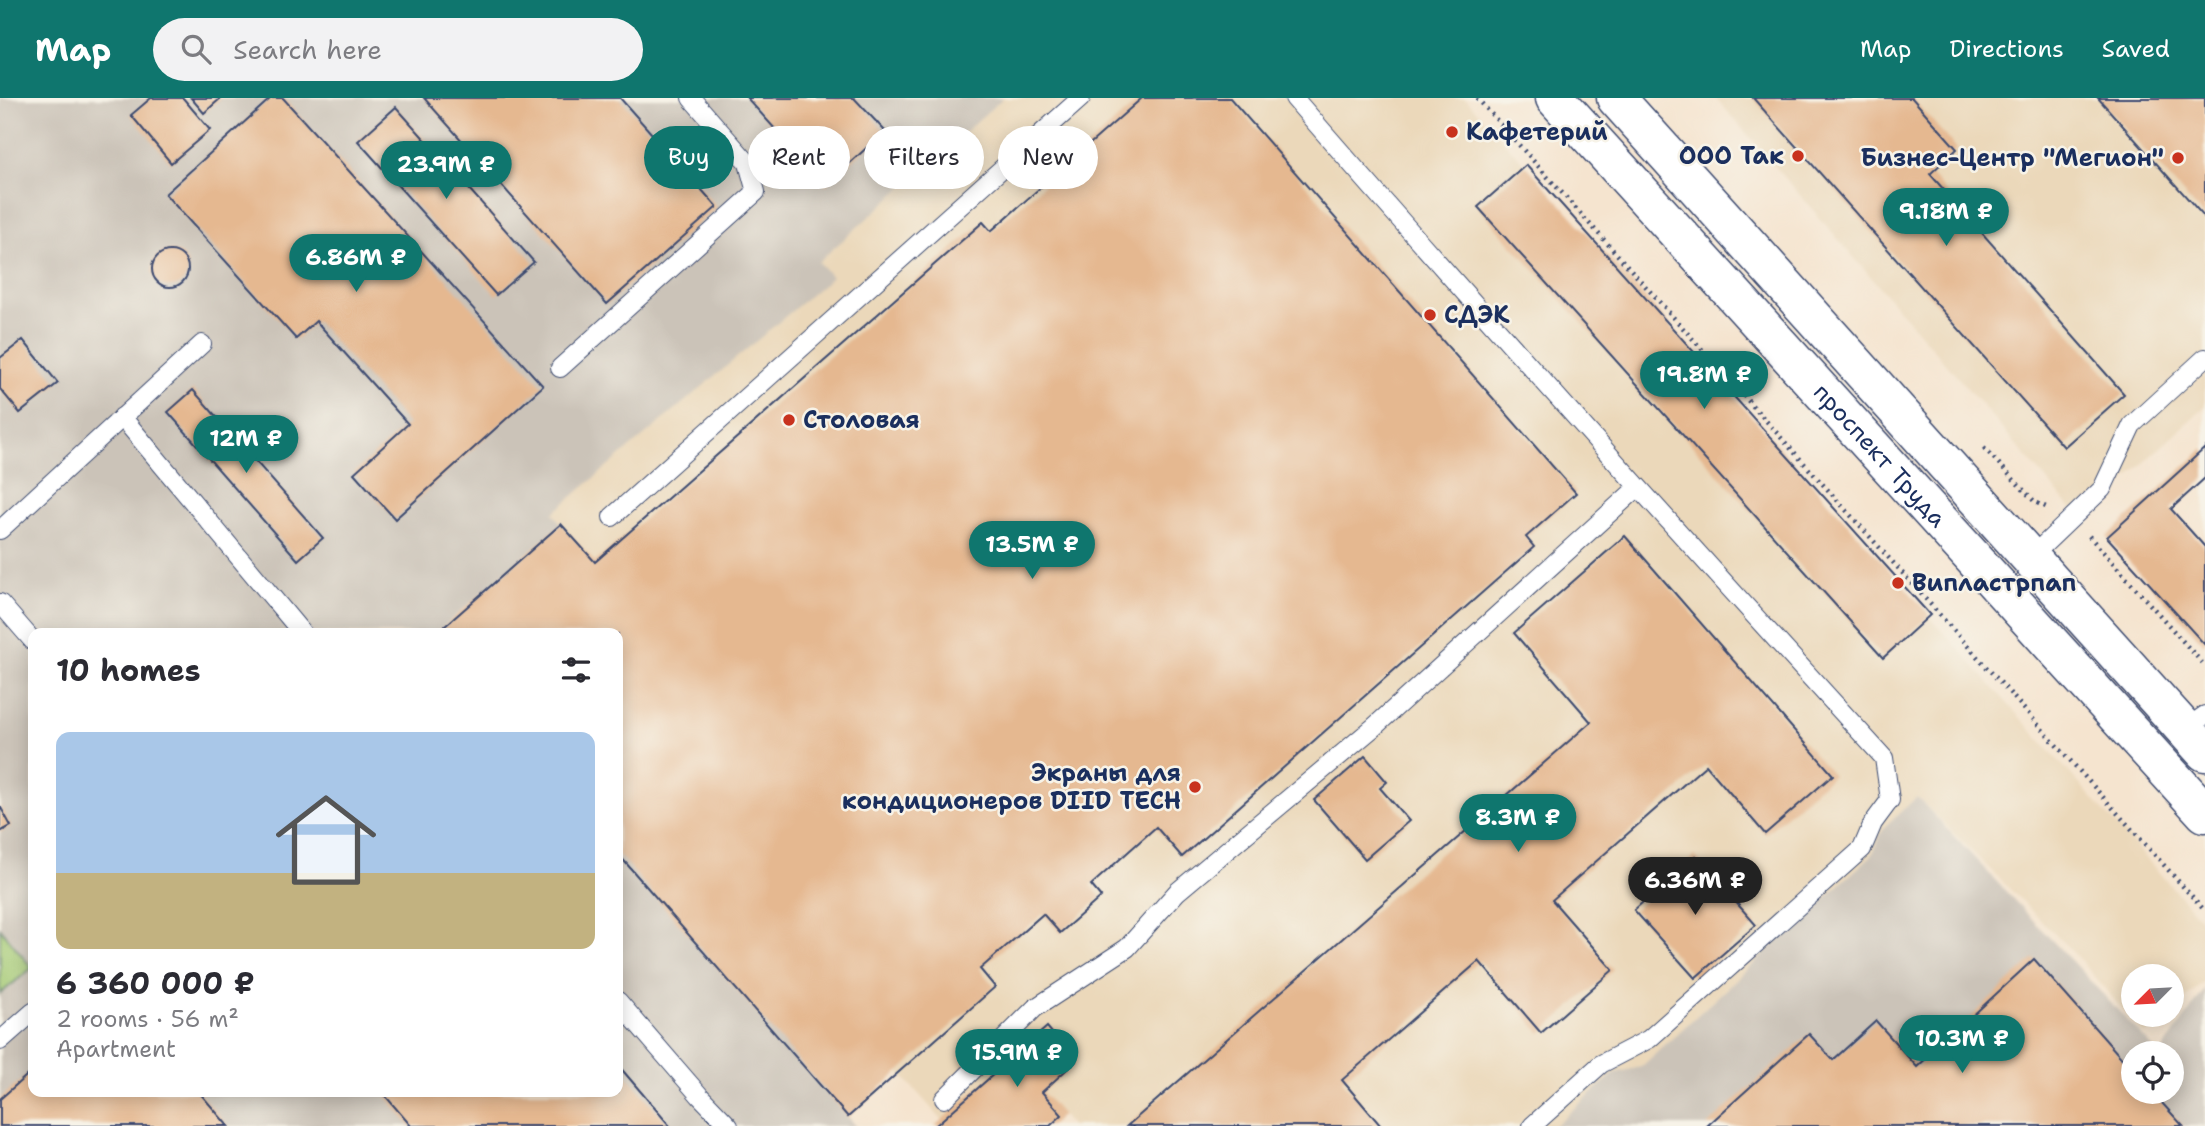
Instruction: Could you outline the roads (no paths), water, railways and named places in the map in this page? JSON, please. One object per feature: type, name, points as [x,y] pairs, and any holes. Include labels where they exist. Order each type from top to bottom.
[{"type":"main road","name":"проспект Труда","points":[[1555,98],[2205,813]]},
{"type":"main road","name":"проспект Труда","points":[[1630,107],[2030,558],[2198,732]]},
{"type":"main road","points":[[2153,756],[2198,732]]},
{"type":"lane","points":[[560,368],[756,192],[748,163],[691,98]]},
{"type":"lane","points":[[612,517],[1081,98]]},
{"type":"lane","points":[[1294,98],[1637,488],[1884,758],[1890,800],[1873,823],[1862,849],[1649,1039],[1601,1064],[1532,1126]]},
{"type":"lane","points":[[0,530],[202,344]]},
{"type":"lane","points":[[2030,558],[2102,489],[2132,425],[2205,358]]},
{"type":"lane","points":[[122,417],[298,628]]},
{"type":"lane","points":[[944,1099],[1035,1008],[1127,948],[1177,892],[1374,727],[1637,488]]},
{"type":"lane","points":[[0,603],[28,635]]},
{"type":"lane","points":[[623,1007],[729,1126]]},
{"type":"lane","points":[[0,1041],[28,1016]]},
{"type":"place","name":"Кафетерий","points":[[1452,132]]},
{"type":"place","name":"ООО Так","points":[[1798,156]]},
{"type":"place","name":"Бизнес-Центр \"Мегион\"","points":[[2178,158]]},
{"type":"place","name":"СДЭК","points":[[1430,315]]},
{"type":"place","name":"Столовая","points":[[789,420]]},
{"type":"place","name":"Випластрпап","points":[[1898,583]]},
{"type":"place","name":"Экраны для кондиционеров DIID TECH","points":[[1195,787]]}]
